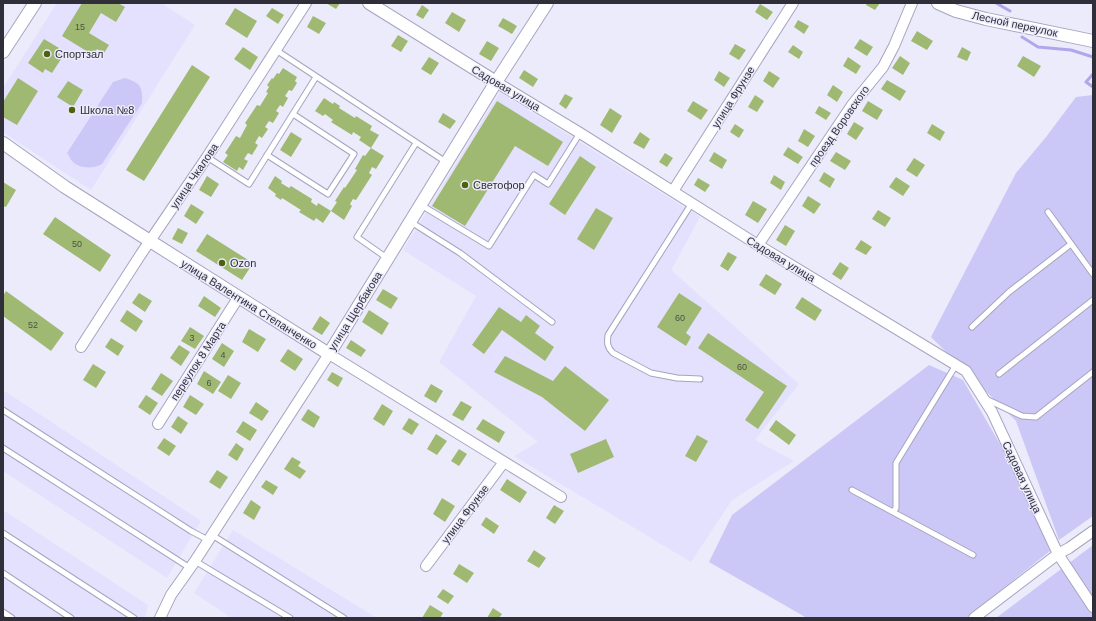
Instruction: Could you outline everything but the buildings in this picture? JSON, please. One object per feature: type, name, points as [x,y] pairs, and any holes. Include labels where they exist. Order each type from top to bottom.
[{"type":"street","points":[[3,52],[35,3]]},
{"type":"street","name":"улица Чкалова","points":[[81,347],[207,157],[306,3]]},
{"type":"street","name":"Садовая улица","points":[[369,3],[758,245],[966,371],[992,412],[1058,554],[1093,608]]},
{"type":"street","name":"улица Щербакова","points":[[160,618],[171,595],[192,565],[328,354],[496,82],[547,3]]},
{"type":"street","name":"улица Фрунзе","points":[[673,191],[793,3]]},
{"type":"street","name":"проезд Воровского","points":[[758,245],[852,105],[883,67],[894,46],[912,3]]},
{"type":"street","name":"Лесной переулок","points":[[938,3],[986,19],[1093,41]]},
{"type":"street","name":"улица Валентина Степанченко","points":[[3,143],[65,187],[238,298],[561,497]]},
{"type":"street","name":"переулок 8 Марта","points":[[158,424],[238,298]]},
{"type":"street","name":"улица Фрунзе","points":[[426,566],[504,462]]},
{"type":"street","points":[[974,618],[1058,554],[1093,531]]},
{"type":"lane","points":[[276,50],[447,162]]},
{"type":"lane","points":[[207,157],[249,184],[316,77]]},
{"type":"lane","points":[[267,155],[328,194],[354,154],[293,114]]},
{"type":"lane","points":[[421,205],[489,246],[534,175],[548,184],[580,133]]},
{"type":"lane","points":[[388,258],[357,237],[416,142]]},
{"type":"lane","points":[[692,203],[608,335],[607,342],[608,348],[613,353],[651,373],[677,378],[700,379]]},
{"type":"lane","points":[[1048,212],[1093,274]]},
{"type":"lane","points":[[410,222],[460,253],[552,322]]},
{"type":"lane","points":[[972,327],[1009,292],[1071,244]]},
{"type":"lane","points":[[999,374],[1093,300]]},
{"type":"lane","points":[[893,512],[896,508],[896,463],[956,365]]},
{"type":"lane","points":[[983,398],[1022,416],[1036,417],[1093,372]]},
{"type":"lane","points":[[3,410],[191,531],[210,537],[344,618]]},
{"type":"lane","points":[[3,448],[192,565],[290,618]]},
{"type":"lane","points":[[852,490],[973,555]]},
{"type":"lane","points":[[3,534],[134,618]]},
{"type":"lane","points":[[3,573],[71,618]]},
{"type":"lane","points":[[3,612],[12,618]]},
{"type":"shaded area","name":"Школа №8","points":[[57,3],[161,3],[195,25],[91,190],[3,132],[3,88]]},
{"type":"shaded area","points":[[125,78],[140,86],[142,103],[102,164],[95,167],[83,167],[75,164],[67,153],[113,82]]},
{"type":"shaded area","points":[[500,92],[700,217],[671,270],[799,384],[755,440],[794,461],[732,500],[691,562],[514,456],[538,442],[439,362],[476,296],[403,250]]},
{"type":"shaded area","points":[[1093,95],[1093,516],[1059,540],[1016,421],[931,337],[1016,173],[1046,137],[1076,97]]},
{"type":"shaded area","points":[[929,365],[963,380],[1020,479],[1050,551],[966,618],[807,618],[709,562],[732,515]]},
{"type":"shaded area","points":[[3,390],[201,521],[167,578],[3,471]]},
{"type":"shaded area","points":[[3,510],[148,605],[145,618],[3,618]]},
{"type":"shaded area","points":[[233,530],[377,618],[232,618],[194,593]]},
{"type":"shaded area","points":[[1093,545],[1093,618],[996,618]]},
{"type":"waterway","points":[[996,3],[1010,11]]},
{"type":"waterway","points":[[1022,37],[1038,47],[1071,50],[1093,57]]},
{"type":"waterway","points":[[1093,74],[1086,82],[1093,87]]},
{"type":"place","name":"Спортзал","points":[[47,54]]},
{"type":"place","name":"Школа №8","points":[[72,110]]},
{"type":"place","name":"Светофор","points":[[465,185]]},
{"type":"place","name":"Ozon","points":[[222,263]]}]
